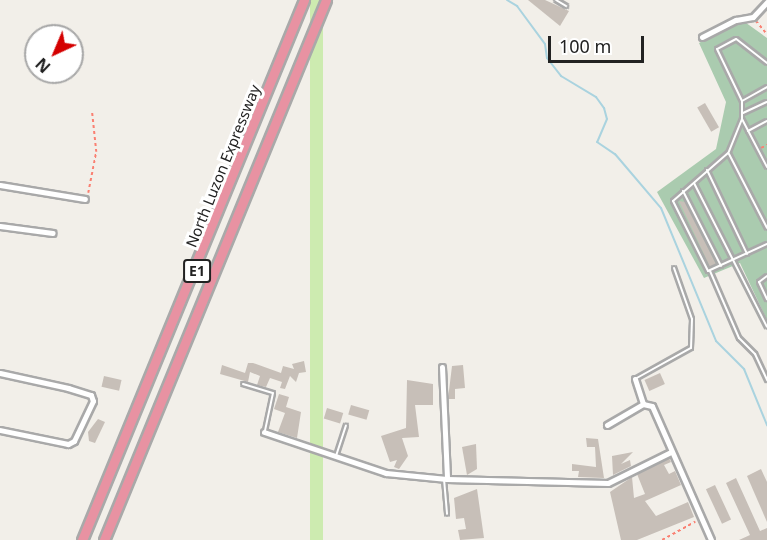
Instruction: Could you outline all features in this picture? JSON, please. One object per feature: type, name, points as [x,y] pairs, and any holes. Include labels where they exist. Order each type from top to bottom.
[{"type":"highway","name":"North Luzon Expressway","points":[[82,540],[304,0]]},
{"type":"highway","name":"E1","points":[[104,540],[326,0]]},
{"type":"street","points":[[702,37],[753,17],[767,2]]},
{"type":"street","points":[[0,184],[85,199]]},
{"type":"street","points":[[0,226],[53,233]]},
{"type":"street","points":[[442,367],[445,479]]},
{"type":"street","points":[[0,372],[68,388],[90,395],[93,400],[74,441],[68,444],[0,430]]},
{"type":"street","points":[[635,379],[643,404]]},
{"type":"street","points":[[607,425],[643,404],[652,406],[711,540]]},
{"type":"street","points":[[265,432],[386,473],[445,479],[608,483],[671,452]]},
{"type":"lane","points":[[556,0],[566,6]]},
{"type":"lane","points":[[767,63],[736,39],[717,49],[742,101],[742,119],[728,153],[673,202],[710,271],[740,338],[755,354],[767,380]]},
{"type":"lane","points":[[742,101],[767,87]]},
{"type":"lane","points":[[743,113],[767,102]]},
{"type":"lane","points":[[742,119],[767,167]]},
{"type":"lane","points":[[748,131],[767,121]]},
{"type":"lane","points":[[728,153],[767,228]]},
{"type":"lane","points":[[707,170],[747,254]]},
{"type":"lane","points":[[694,182],[767,327]]},
{"type":"lane","points":[[683,191],[721,266]]},
{"type":"lane","points":[[710,271],[767,244]]},
{"type":"lane","points":[[635,379],[691,348],[692,319],[674,268]]},
{"type":"lane","points":[[767,276],[759,282],[767,299]]},
{"type":"lane","points":[[243,384],[273,393],[265,432]]},
{"type":"lane","points":[[336,456],[346,426]]},
{"type":"lane","points":[[445,479],[447,514]]},
{"type":"path","points":[[753,17],[767,34]]},
{"type":"path","points":[[85,199],[96,152],[92,113]]},
{"type":"path","points":[[758,150],[767,145]]},
{"type":"path","points":[[662,540],[702,519]]},
{"type":"green space","points":[[310,0],[323,0],[323,540],[310,540]]},
{"type":"green space","points":[[742,20],[767,38],[767,320],[740,263],[704,278],[657,192],[716,149],[726,102],[699,43]]},
{"type":"building","points":[[528,0],[545,0],[569,11],[560,26]]},
{"type":"building","points":[[705,103],[719,127],[711,132],[697,108]]},
{"type":"building","points":[[679,201],[685,202],[716,264],[710,267]]},
{"type":"building","points":[[304,361],[306,372],[299,373],[296,382],[290,376],[285,389],[280,388],[282,382],[270,378],[266,387],[257,385],[260,376],[250,372],[248,382],[220,374],[222,365],[245,373],[248,363],[253,363],[281,373],[283,366],[294,369],[292,364]]},
{"type":"building","points":[[463,365],[465,388],[455,389],[455,399],[448,399],[452,366]]},
{"type":"building","points":[[660,373],[665,384],[649,391],[644,380]]},
{"type":"building","points":[[104,376],[122,380],[119,391],[102,387]]},
{"type":"building","points":[[407,380],[433,384],[433,405],[415,405],[419,437],[402,438],[408,456],[399,469],[394,467],[397,460],[390,462],[381,436],[406,428]]},
{"type":"building","points":[[279,394],[289,397],[286,407],[301,412],[297,438],[278,432],[285,413],[274,409]]},
{"type":"building","points":[[351,405],[369,410],[367,420],[348,415]]},
{"type":"building","points":[[327,408],[343,413],[340,423],[324,419]]},
{"type":"building","points":[[98,419],[105,422],[95,443],[89,441],[88,432]]},
{"type":"building","points":[[586,438],[598,439],[604,478],[578,477],[579,471],[572,471],[572,464],[596,467],[595,447],[587,447]]},
{"type":"building","points":[[476,444],[477,469],[467,475],[462,447]]},
{"type":"building","points":[[633,452],[621,464],[630,460],[631,466],[613,475],[612,456]]},
{"type":"building","points":[[669,458],[671,462],[664,465],[669,474],[675,471],[681,485],[645,501],[656,516],[688,502],[694,517],[637,540],[621,540],[610,492],[632,477],[634,498],[645,494],[637,474]]},
{"type":"building","points":[[761,469],[767,482],[767,522],[747,476]]},
{"type":"building","points":[[736,478],[760,531],[767,528],[767,540],[739,540],[750,535],[726,483]]},
{"type":"building","points":[[715,485],[731,519],[722,524],[706,489]]},
{"type":"building","points":[[477,489],[484,538],[460,540],[458,530],[466,529],[464,518],[456,519],[454,498]]},
{"type":"waterway","points":[[507,0],[517,6],[545,44],[547,58],[561,76],[596,97],[604,108],[607,119],[597,142],[615,154],[661,208],[716,341],[744,369],[767,425]]}]
